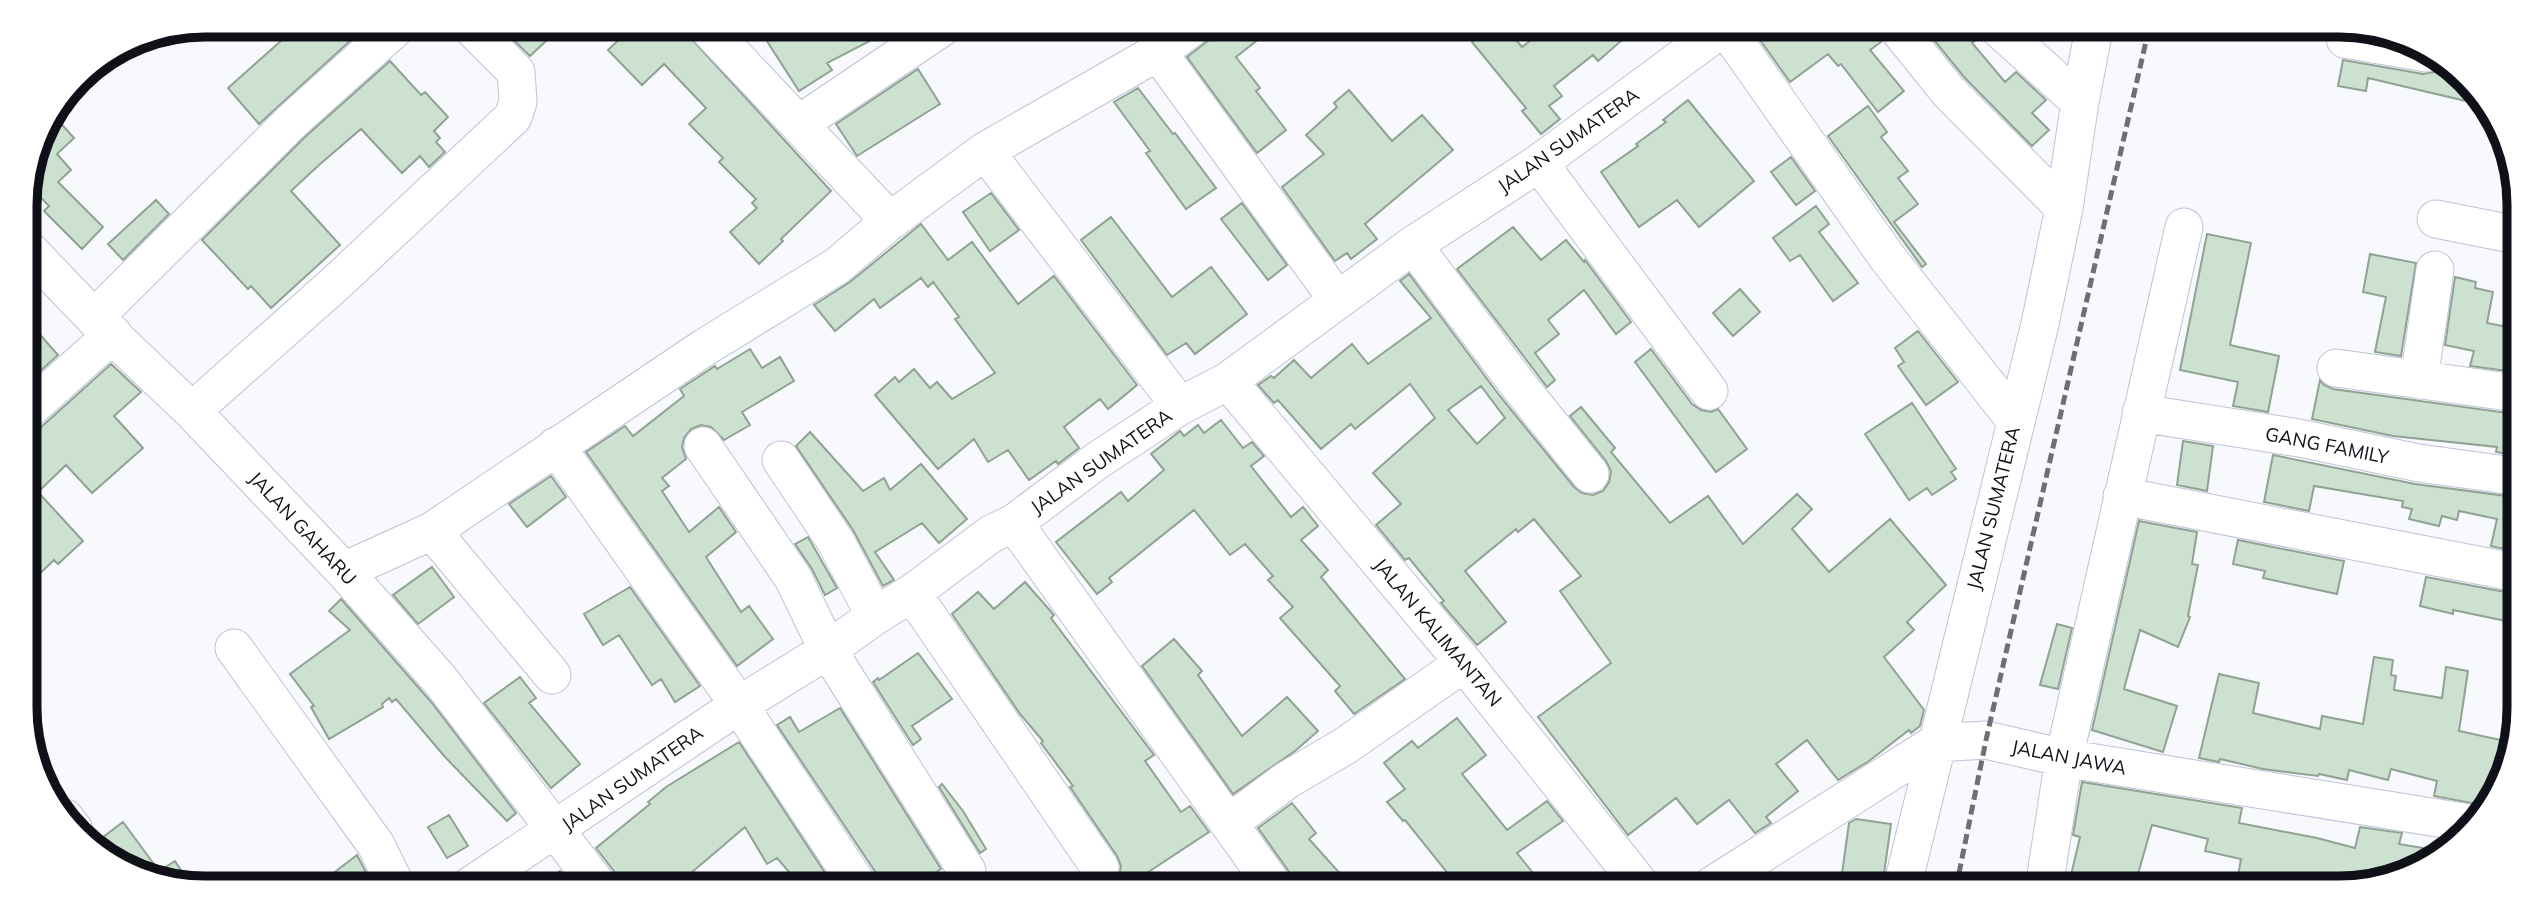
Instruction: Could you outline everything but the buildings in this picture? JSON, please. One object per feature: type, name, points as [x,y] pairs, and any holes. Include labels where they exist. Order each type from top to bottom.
[{"type":"street","points":[[37,400],[291,122],[386,37]]},
{"type":"street","points":[[192,411],[336,283],[513,117],[518,102],[516,72],[481,37]]},
{"type":"street","points":[[716,37],[890,221]]},
{"type":"street","points":[[799,124],[928,37]]},
{"type":"street","points":[[344,571],[432,531],[705,347],[837,266],[890,221],[985,151],[1158,52],[1178,37]]},
{"type":"street","name":"JALAN SUMATERA","points":[[486,876],[738,705],[828,650],[912,593],[991,534],[1014,523],[1098,460],[1180,406],[1227,380],[1413,245],[1539,163],[1711,37]]},
{"type":"street","points":[[1734,37],[1887,257],[2015,420]]},
{"type":"street","points":[[1905,37],[1948,91],[2064,208]]},
{"type":"street","points":[[2008,37],[2080,102]]},
{"type":"street","name":"JALAN SUMATERA","points":[[1905,876],[2039,324],[2064,208],[2092,37]]},
{"type":"street","points":[[2345,39],[2399,48]]},
{"type":"street","points":[[1158,52],[1337,299]]},
{"type":"street","points":[[985,151],[1180,406]]},
{"type":"street","points":[[1539,163],[1709,391]]},
{"type":"street","points":[[2436,219],[2507,233]]},
{"type":"street","points":[[2046,876],[2064,758],[2184,227]]},
{"type":"street","points":[[1413,245],[1516,382],[1590,474]]},
{"type":"street","name":"JALAN GAHARU","points":[[37,258],[192,411],[344,571],[441,681],[591,876]]},
{"type":"street","points":[[2419,380],[2435,270]]},
{"type":"street","points":[[2336,368],[2507,392]]},
{"type":"street","name":"JALAN KALIMANTAN","points":[[1227,380],[1464,663],[1633,876]]},
{"type":"street","name":"GANG FAMILY","points":[[2141,412],[2299,438],[2419,463],[2507,475]]},
{"type":"street","points":[[556,446],[738,705],[852,876]]},
{"type":"street","points":[[702,446],[793,578],[828,650],[967,871]]},
{"type":"street","points":[[781,460],[835,542],[875,616]]},
{"type":"street","points":[[2122,496],[2507,571]]},
{"type":"street","points":[[1014,523],[1267,876]]},
{"type":"street","points":[[432,531],[552,675]]},
{"type":"street","points":[[912,593],[1100,868]]},
{"type":"street","points":[[234,648],[376,845],[391,876]]},
{"type":"street","points":[[1229,822],[1287,780],[1345,746],[1464,663]]},
{"type":"street","name":"JALAN JAWA","points":[[1727,876],[1936,743],[1986,740],[2064,758],[2463,822]]},
{"type":"railway","points":[[1958,876],[1986,740],[2147,37]]}]
